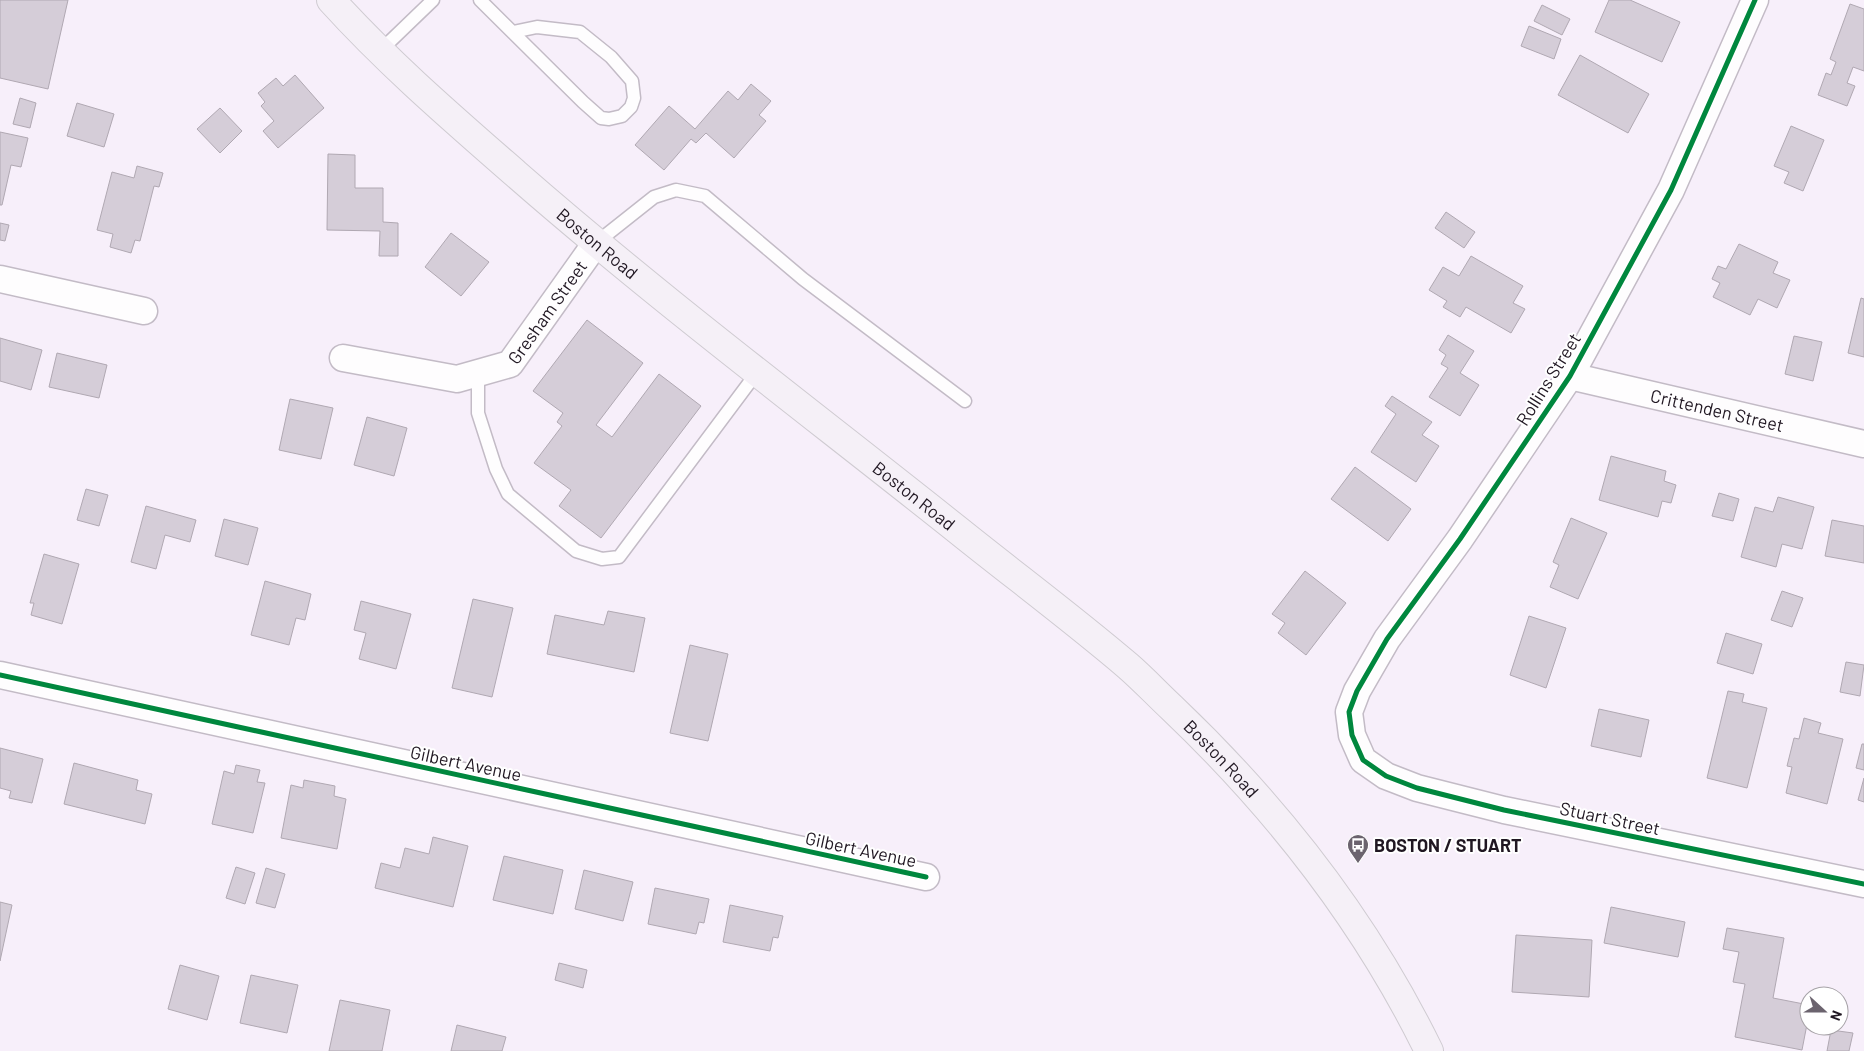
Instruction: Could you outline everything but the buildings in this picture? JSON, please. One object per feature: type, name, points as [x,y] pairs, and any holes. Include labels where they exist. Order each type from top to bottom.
[{"type":"main road","name":"Boston Road","points":[[331,0],[380,51],[456,122],[596,243],[1130,668],[1213,748],[1281,825],[1348,912],[1402,999],[1429,1051]]},
{"type":"street","name":"Rollins Street","points":[[1361,755],[1352,735],[1349,712],[1356,691],[1387,639],[1460,539],[1570,376],[1671,190],[1755,0]]},
{"type":"street","name":"Gresham Street","points":[[343,358],[457,379],[510,364],[596,243]]},
{"type":"street","points":[[0,279],[144,311]]},
{"type":"street","name":"Crittenden Street","points":[[1570,376],[1864,444]]},
{"type":"street","name":"Gilbert Avenue","points":[[0,675],[926,877]]},
{"type":"street","name":"Stuart Street","points":[[1361,755],[1363,760],[1386,776],[1417,788],[1514,812],[1864,884]]},
{"type":"lane","points":[[380,51],[432,0]]},
{"type":"lane","points":[[480,0],[601,118],[609,119],[622,116],[632,107],[634,98],[632,81],[611,57],[580,32],[537,27],[513,32]]},
{"type":"lane","points":[[596,243],[654,197],[676,190],[705,196],[803,279],[965,401]]},
{"type":"lane","points":[[478,373],[478,413],[496,469],[508,494],[576,551],[602,559],[619,557],[758,371]]},
{"type":"cycle path","points":[[1755,0],[1671,190],[1570,376],[1460,539],[1387,639],[1357,691],[1349,712],[1352,735],[1363,760],[1386,776],[1417,788],[1504,810],[1864,884]]},
{"type":"cycle path","points":[[0,675],[926,877]]},
{"type":"place","name":"BOSTON / STUART","points":[[1358,864]]}]
